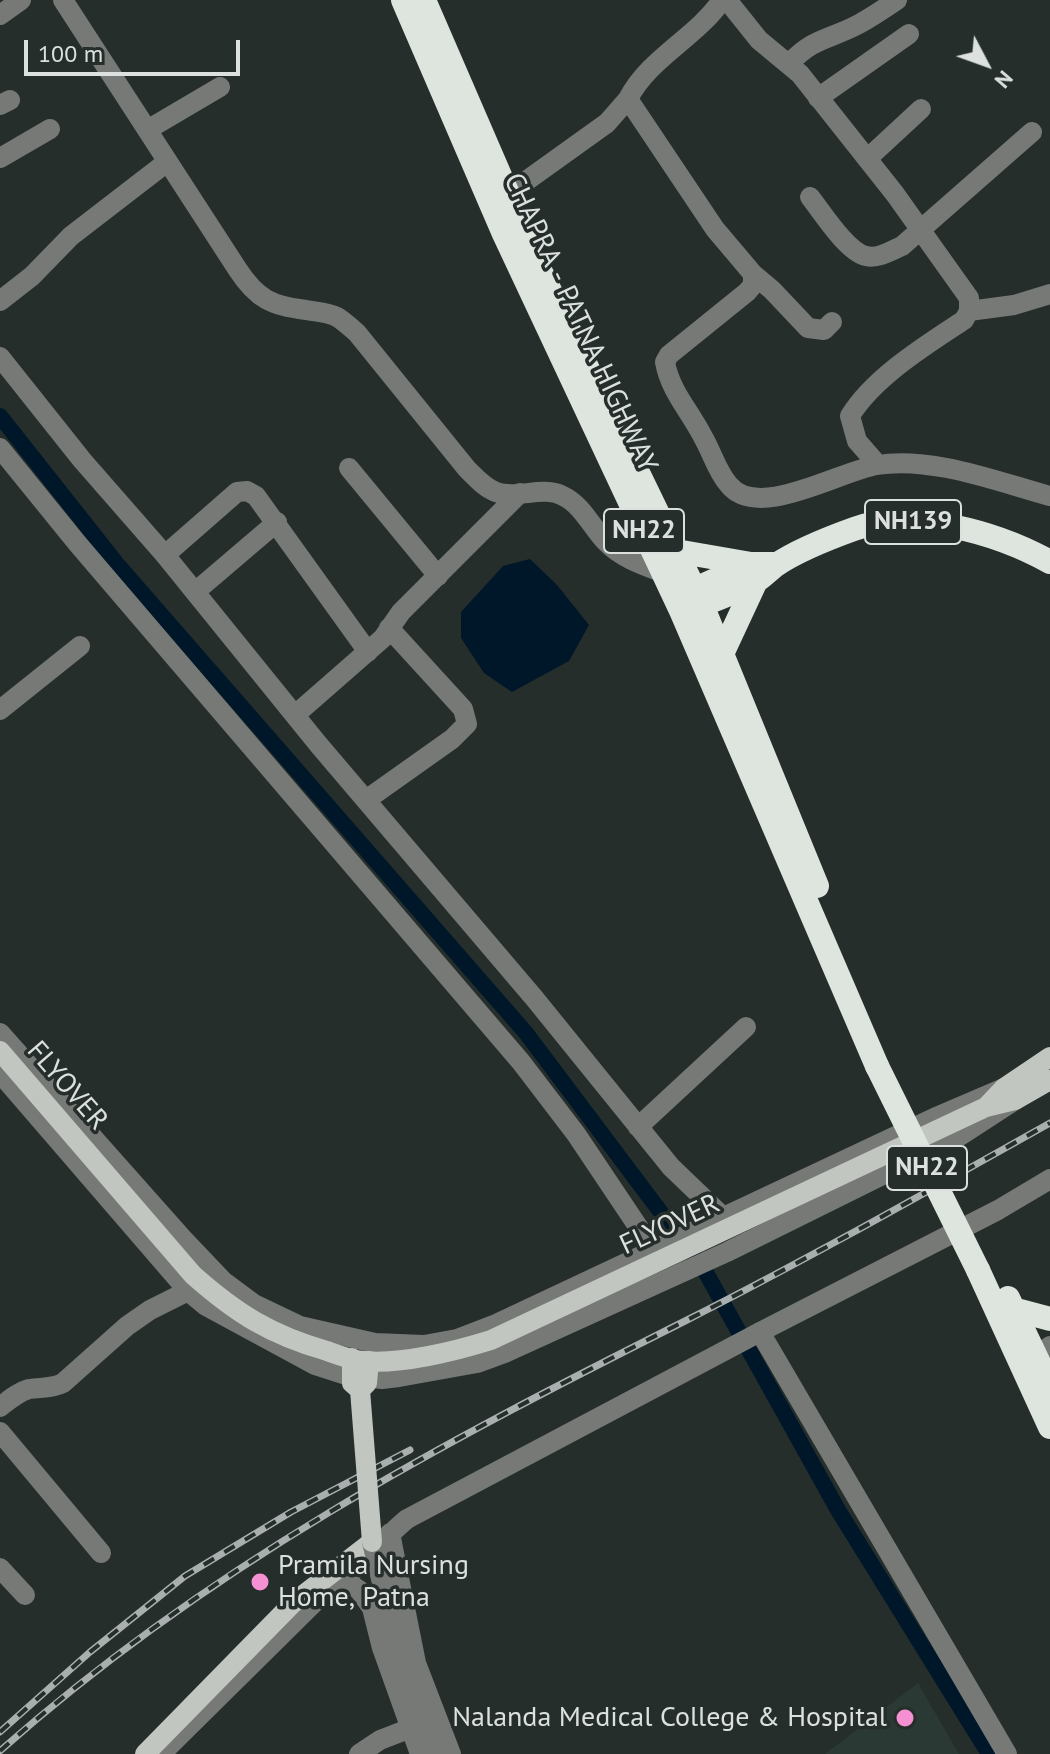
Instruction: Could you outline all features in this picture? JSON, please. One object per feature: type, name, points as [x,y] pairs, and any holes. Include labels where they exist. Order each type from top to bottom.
[{"type":"highway","name":"CHAPRA - PATNA HIGHWAY","points":[[403,0],[504,234],[664,573],[688,602],[722,654],[883,1064]]},
{"type":"highway","name":"CHAPRA - PATNA HIGHWAY","points":[[424,0],[527,243],[676,551],[688,602],[883,1064]]},
{"type":"highway","name":"NH139","points":[[688,602],[856,528],[888,521],[909,521],[996,538],[1023,547],[1050,562]]},
{"type":"highway","points":[[676,551],[754,572],[722,654]]},
{"type":"highway","name":"NH22","points":[[883,1064],[984,1266],[1040,1368]]},
{"type":"highway","name":"NH22","points":[[984,1266],[1013,1309],[1040,1368],[1050,1427]]},
{"type":"highway","points":[[1013,1309],[1050,1319]]},
{"type":"main road","name":"FLYOVER","points":[[0,1051],[193,1275],[218,1297],[279,1336],[360,1359],[407,1359],[459,1350],[491,1340],[896,1151],[1009,1094]]},
{"type":"main road","points":[[1009,1094],[1050,1057]]},
{"type":"main road","points":[[1009,1094],[1050,1080]]},
{"type":"main road","points":[[145,1754],[293,1603],[381,1538],[360,1390],[367,1383],[360,1359]]},
{"type":"street","points":[[0,15],[21,0]]},
{"type":"street","points":[[63,0],[257,295],[287,308],[323,312],[346,323],[478,480],[500,494],[547,492],[562,495],[579,507],[617,551],[631,561],[664,573]]},
{"type":"street","points":[[508,194],[607,123],[648,69],[725,0],[759,40],[800,74],[969,298],[969,311],[964,320],[897,367],[858,403],[850,416],[857,441],[878,465]]},
{"type":"street","points":[[789,64],[804,47],[859,24],[897,0]]},
{"type":"street","points":[[818,98],[909,34]]},
{"type":"street","points":[[147,130],[220,87]]},
{"type":"street","points":[[628,99],[715,229],[753,274],[808,328],[824,330],[832,322]]},
{"type":"street","points":[[867,159],[921,109]]},
{"type":"street","points":[[0,158],[50,129]]},
{"type":"street","points":[[810,197],[857,252],[868,257],[890,252],[920,230],[1032,132]]},
{"type":"street","points":[[0,301],[32,276],[71,236],[167,162]]},
{"type":"street","points":[[753,274],[753,285],[747,292],[669,355],[665,362],[674,390],[728,484],[746,498],[775,497],[878,465],[940,467],[1050,496]]},
{"type":"street","points":[[969,311],[1014,305],[1050,294]]},
{"type":"street","points":[[0,357],[82,460],[165,555],[295,715],[535,999],[714,1220]]},
{"type":"street","points":[[3,459],[521,1062],[659,1246]]},
{"type":"street","points":[[349,468],[438,576]]},
{"type":"street","points":[[165,555],[237,492],[247,491],[256,496],[277,522],[368,652]]},
{"type":"street","points":[[295,715],[383,638],[401,612],[520,493]]},
{"type":"street","points":[[195,592],[277,522]]},
{"type":"street","points":[[366,800],[452,739],[467,724],[463,709],[389,628]]},
{"type":"street","points":[[0,710],[80,646]]},
{"type":"street","points":[[638,1127],[746,1027]]},
{"type":"street","points":[[0,1033],[118,1168],[223,1281],[254,1304],[300,1326],[375,1343],[424,1345],[457,1339],[496,1324],[714,1220],[1009,1094]]},
{"type":"street","points":[[0,1073],[188,1291],[206,1306],[315,1365],[343,1374],[382,1379],[490,1359],[684,1273],[955,1139],[1009,1094]]},
{"type":"street","points":[[161,1754],[326,1591],[344,1580],[381,1538],[407,1519],[760,1332],[906,1259],[1050,1179]]},
{"type":"street","points":[[0,1407],[28,1389],[54,1387],[63,1383],[139,1317],[188,1291]]},
{"type":"street","points":[[760,1332],[1007,1754]]},
{"type":"street","points":[[0,1432],[101,1553]]},
{"type":"street","points":[[381,1538],[406,1681],[434,1754]]},
{"type":"street","points":[[381,1538],[416,1663],[451,1754]]},
{"type":"street","points":[[0,1568],[25,1595]]},
{"type":"street","points":[[344,1580],[359,1590],[372,1608],[382,1648],[420,1754]]},
{"type":"street","points":[[359,1754],[380,1740],[411,1728]]},
{"type":"shaded area","name":"Nalanda Medical College & Hospital","points":[[918,1683],[959,1754],[825,1754]]},
{"type":"water","points":[[530,559],[557,585],[589,625],[569,661],[512,692],[484,673],[461,638],[461,612],[503,566]]},
{"type":"waterway","points":[[0,416],[117,564],[526,1033],[705,1271],[838,1510],[989,1754]]},
{"type":"railway","points":[[0,1751],[79,1684],[160,1623],[329,1513],[416,1462],[779,1272],[1050,1123]]},
{"type":"railway","points":[[0,1732],[90,1652],[185,1576],[291,1512],[410,1450]]},
{"type":"place","name":"Pramila Nursing Home, Patna","points":[[260,1582]]},
{"type":"place","name":"Nalanda Medical College & Hospital","points":[[905,1718]]}]
